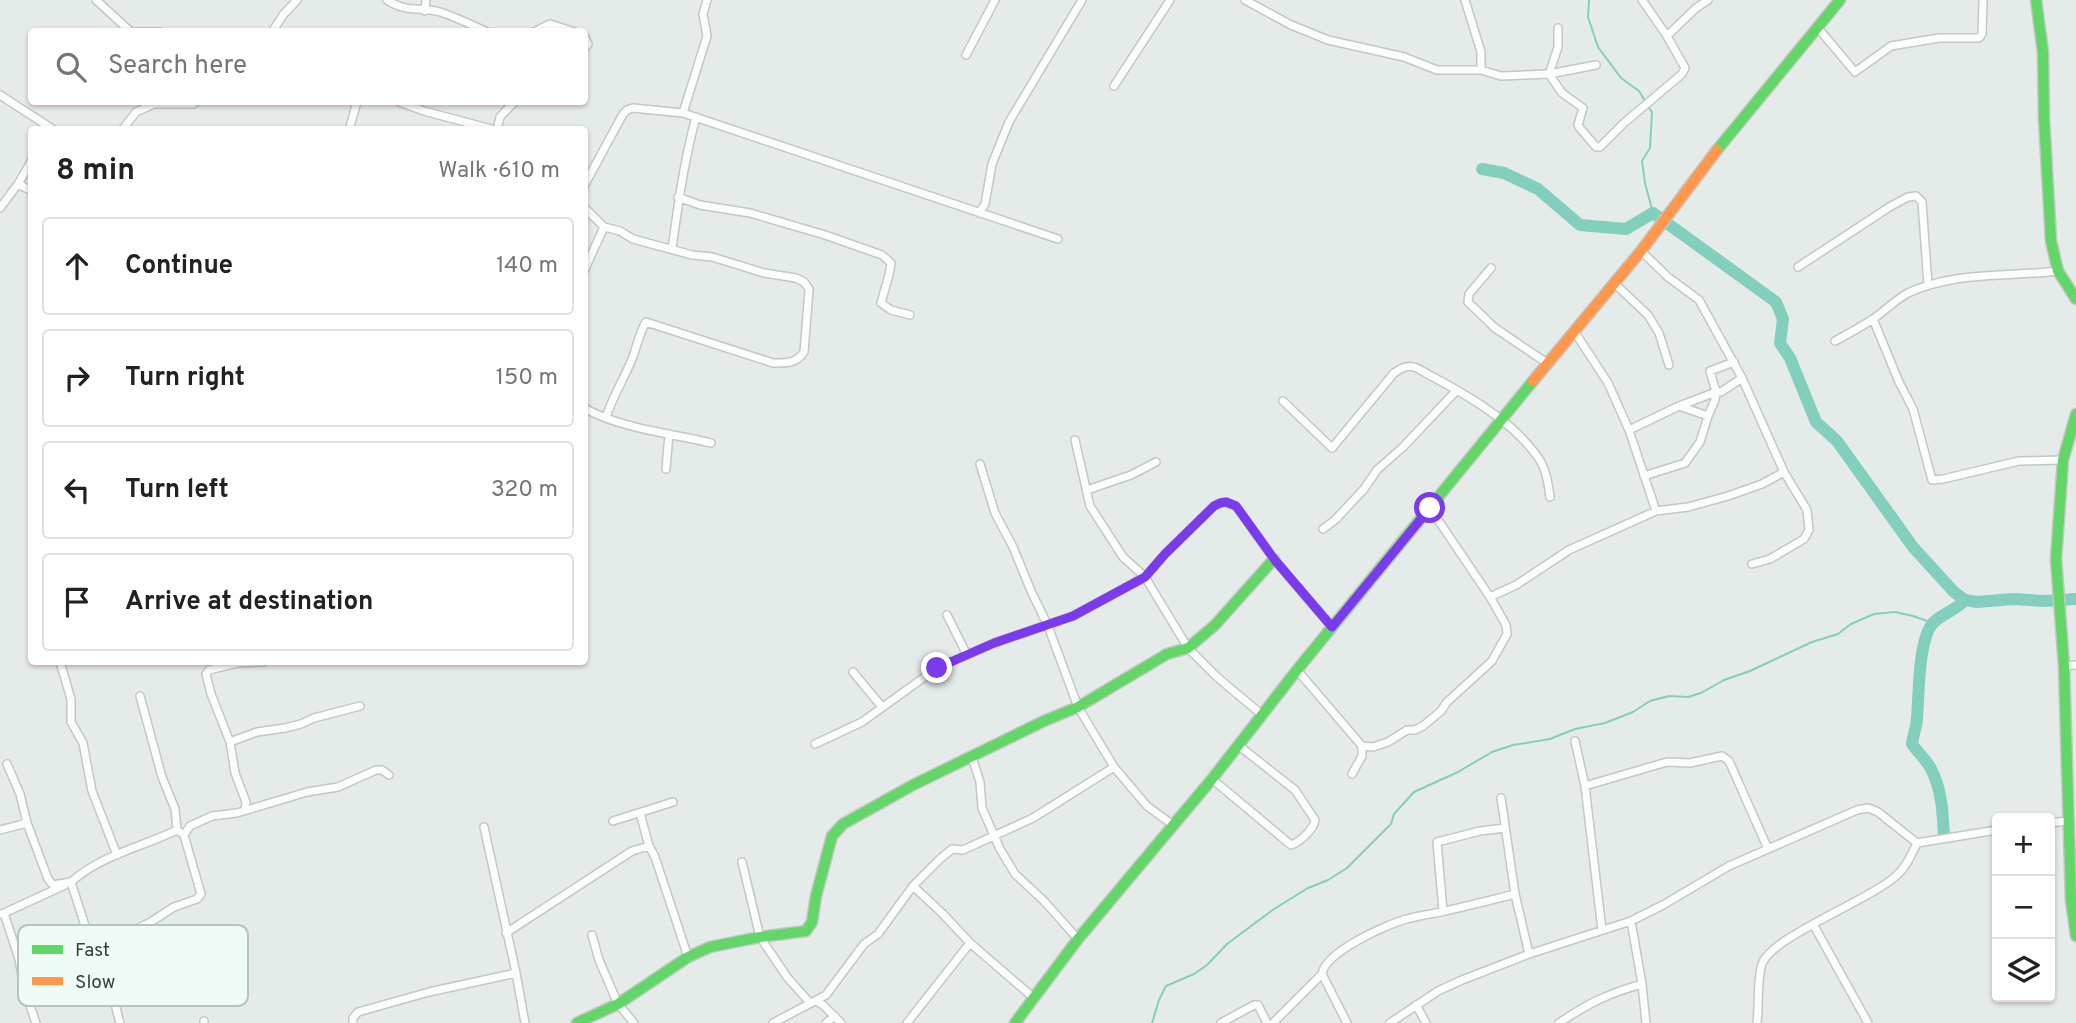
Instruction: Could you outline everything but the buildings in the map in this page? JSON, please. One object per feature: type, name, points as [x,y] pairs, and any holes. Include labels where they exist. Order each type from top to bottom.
[{"type":"street","points":[[96,0],[127,28]]},
{"type":"street","points":[[275,28],[297,0]]},
{"type":"street","points":[[387,0],[397,6],[438,12],[478,28]]},
{"type":"street","points":[[425,11],[426,0]]},
{"type":"street","points":[[683,113],[707,36],[703,14],[707,0]]},
{"type":"street","points":[[966,55],[995,0]]},
{"type":"street","points":[[979,213],[985,204],[992,164],[1009,122],[1082,0]]},
{"type":"street","points":[[1114,86],[1170,0]]},
{"type":"street","points":[[1245,0],[1328,40],[1404,57],[1437,70],[1481,70],[1501,75],[1549,74],[1596,65]]},
{"type":"street","points":[[1465,0],[1481,52],[1481,70]]},
{"type":"street","points":[[1549,74],[1562,93],[1582,107],[1579,127],[1596,147],[1600,147],[1682,74],[1685,68],[1642,0]]},
{"type":"street","points":[[1667,36],[1708,0]]},
{"type":"street","points":[[1016,1023],[1078,939],[1212,779],[1261,714],[1501,419],[1615,284],[1713,155],[1840,0]]},
{"type":"street","points":[[1818,28],[1855,72],[1891,46],[1939,38],[1979,38],[1982,34],[1983,0]]},
{"type":"street","points":[[2036,0],[2043,52],[2051,242],[2058,271],[2076,299]]},
{"type":"street","points":[[464,28],[465,22]]},
{"type":"street","points":[[542,28],[550,24],[562,28]]},
{"type":"street","points":[[1549,74],[1558,47],[1558,28]]},
{"type":"street","points":[[0,95],[46,126]]},
{"type":"street","points":[[125,126],[136,112],[152,105]]},
{"type":"street","points":[[350,126],[356,105]]},
{"type":"street","points":[[407,105],[481,126]]},
{"type":"street","points":[[424,111],[427,105]]},
{"type":"street","points":[[497,126],[500,117],[511,105]]},
{"type":"street","points":[[588,179],[627,110],[633,108],[683,113],[1058,239]]},
{"type":"street","points":[[672,249],[678,197],[696,117]]},
{"type":"street","points":[[0,208],[28,167]]},
{"type":"street","points":[[18,184],[28,189]]},
{"type":"street","points":[[1798,267],[1891,206],[1916,196],[1922,202],[1928,285]]},
{"type":"street","points":[[678,197],[700,205],[762,217],[882,255],[891,263],[881,303],[891,310],[910,315]]},
{"type":"street","points":[[588,211],[604,227],[620,231],[633,239],[692,255],[712,257],[764,273],[796,278],[804,282],[809,289],[804,352],[801,358],[793,363],[774,363],[646,322],[606,417]]},
{"type":"street","points":[[588,262],[604,227]]},
{"type":"street","points":[[1641,251],[1699,300],[1742,378],[1784,472],[1807,510],[1808,535],[1770,559],[1752,564]]},
{"type":"street","points":[[1491,268],[1469,294],[1468,302],[1495,328],[1547,363]]},
{"type":"street","points":[[1835,341],[1873,319],[1905,295],[1928,285],[1962,278],[2058,271]]},
{"type":"street","points":[[1615,284],[1648,315],[1659,333],[1669,365]]},
{"type":"street","points":[[1873,319],[1913,409],[1932,480],[2019,461],[2063,460]]},
{"type":"street","points":[[1574,331],[1608,383],[1629,430],[1656,511]]},
{"type":"street","points":[[1644,476],[1685,463],[1700,442],[1715,400],[1711,369],[1734,362]]},
{"type":"street","points":[[1283,401],[1332,448],[1394,373],[1402,367],[1412,366],[1457,390],[1501,419],[1535,452],[1546,473],[1550,497]]},
{"type":"street","points":[[1629,430],[1679,405],[1721,392],[1742,378]]},
{"type":"street","points":[[1323,528],[1335,520],[1364,489],[1377,470],[1403,447],[1457,390]]},
{"type":"street","points":[[1679,405],[1708,416]]},
{"type":"street","points":[[588,410],[597,415],[711,443]]},
{"type":"street","points":[[2076,414],[2063,460],[2056,559],[2072,759],[2067,821],[2076,936]]},
{"type":"street","points":[[666,469],[669,434]]},
{"type":"street","points":[[1075,440],[1090,506],[1124,557],[1145,577],[1188,648],[1261,714]]},
{"type":"street","points":[[1087,490],[1131,475],[1156,462]]},
{"type":"street","points":[[980,464],[995,513],[1048,626],[1078,707],[1114,767],[1147,806],[1173,825]]},
{"type":"street","points":[[1490,597],[1516,585],[1569,550],[1656,511],[1688,507],[1728,496],[1762,484],[1784,472]]},
{"type":"street","points":[[815,744],[862,722],[937,668],[994,643],[1073,616],[1145,577],[1165,554],[1220,503],[1236,506],[1274,559],[1332,627]]},
{"type":"street","points":[[1362,746],[1380,745],[1407,730],[1423,726],[1492,661],[1507,634],[1506,625],[1490,597],[1430,508]]},
{"type":"street","points":[[577,1023],[618,1004],[688,957],[710,947],[806,931],[812,922],[819,884],[836,829],[913,785],[1078,707],[1167,654],[1188,648],[1215,625],[1274,559]]},
{"type":"street","points":[[947,615],[967,655]]},
{"type":"street","points":[[61,665],[71,699],[71,722],[83,743],[92,791],[117,855]]},
{"type":"street","points":[[230,665],[209,670],[206,674],[230,741],[235,773],[246,802],[245,809]]},
{"type":"street","points":[[2064,666],[2076,665]]},
{"type":"street","points":[[1297,670],[1362,746],[1362,756],[1352,774]]},
{"type":"street","points":[[853,672],[882,707]]},
{"type":"street","points":[[140,696],[162,777],[175,809],[201,894],[197,899],[174,907],[145,925]]},
{"type":"street","points":[[230,741],[360,706]]},
{"type":"street","points":[[1575,741],[1585,786],[1602,930]]},
{"type":"street","points":[[1212,779],[1291,845],[1296,844],[1314,826],[1315,820],[1294,790],[1238,746]]},
{"type":"street","points":[[972,757],[980,782],[982,808],[994,837],[1015,874],[1078,939]]},
{"type":"street","points":[[1585,786],[1667,762],[1690,763],[1722,757],[1729,761],[1768,849]]},
{"type":"street","points":[[7,764],[48,878],[53,885],[71,882]]},
{"type":"street","points":[[773,1023],[816,1003],[826,995],[864,944],[878,934],[913,886],[952,849],[963,850],[994,837],[1033,817],[1114,767]]},
{"type":"street","points":[[18,956],[2,914],[49,894],[81,873],[117,855],[181,832],[212,816],[237,813],[307,792],[338,786],[376,770],[382,770],[389,775]]},
{"type":"street","points":[[1501,798],[1515,894],[1529,954]]},
{"type":"street","points":[[613,821],[673,802]]},
{"type":"street","points":[[1390,1023],[1438,991],[1462,980],[1631,920],[1663,905],[1729,866],[1857,810],[1868,808],[1878,812],[1917,843],[1992,831]]},
{"type":"street","points":[[640,813],[688,957]]},
{"type":"street","points":[[2055,822],[2067,821]]},
{"type":"street","points":[[0,830],[27,823]]},
{"type":"street","points":[[484,827],[525,1023]]},
{"type":"street","points":[[1443,911],[1437,842],[1480,831],[1505,828]]},
{"type":"street","points":[[1757,1023],[1763,962],[1780,945],[1813,924],[1864,898],[1898,875],[1917,843]]},
{"type":"street","points":[[506,933],[632,851],[649,846]]},
{"type":"street","points":[[742,862],[760,937],[787,977],[841,1023]]},
{"type":"street","points":[[71,882],[85,925]]},
{"type":"street","points":[[913,886],[970,943],[1035,999]]},
{"type":"street","points":[[1273,1023],[1322,974],[1328,962],[1371,933],[1406,919],[1515,894]]},
{"type":"street","points":[[1631,920],[1646,1023]]},
{"type":"street","points":[[1813,924],[1868,1023]]},
{"type":"street","points":[[592,934],[599,960],[618,1004],[634,1023]]},
{"type":"street","points":[[907,1023],[970,943]]},
{"type":"street","points":[[353,1023],[353,1017],[358,1012],[429,992],[516,973]]},
{"type":"street","points":[[1322,974],[1347,1023]]},
{"type":"street","points":[[1559,1023],[1610,993],[1642,984]]},
{"type":"street","points":[[1221,1023],[1258,1004],[1266,1023]]},
{"type":"street","points":[[1416,1005],[1426,1023]]},
{"type":"street","points":[[30,1006],[36,1023]]},
{"type":"street","points":[[116,1006],[120,1023]]},
{"type":"street","points":[[826,1023],[835,1016]]},
{"type":"waterway","points":[[1589,0],[1588,17],[1598,47],[1621,78],[1639,91],[1645,101]]},
{"type":"waterway","points":[[1649,108],[1652,112],[1650,148],[1642,161],[1653,213]]},
{"type":"waterway","points":[[1482,169],[1504,173],[1538,189],[1580,225],[1626,229],[1653,213],[1776,302],[1783,319],[1780,343],[1790,358],[1816,422],[1837,441],[1913,547],[1954,592],[1965,600],[1977,602],[2076,599]]},
{"type":"waterway","points":[[1944,837],[1938,787],[1928,764],[1912,744],[1917,721],[1925,640],[1934,622],[1965,600]]},
{"type":"waterway","points":[[1152,1023],[1166,986],[1207,965],[1227,944],[1274,909],[1347,868],[1391,824],[1394,814],[1414,792],[1458,772],[1492,752],[1605,723],[1633,712],[1650,701],[1701,693],[1724,680],[1812,642],[1838,634],[1851,624],[1874,614],[1895,612],[1933,623]]},
{"type":"traffic: fast","points":[[1717,150],[1840,0]]},
{"type":"traffic: fast","points":[[2036,0],[2043,52],[2051,241],[2058,271],[2076,299]]},
{"type":"traffic: fast","points":[[1015,1023],[1078,939],[1212,779],[1297,670],[1533,381]]},
{"type":"traffic: fast","points":[[2076,414],[2063,460],[2056,559],[2064,666],[2071,900],[2076,936]]},
{"type":"traffic: fast","points":[[577,1023],[618,1004],[688,957],[710,947],[806,931],[812,922],[832,836],[843,824],[913,785],[1078,707],[1167,654],[1188,648],[1215,625],[1274,559]]},
{"type":"traffic: slow","points":[[1533,381],[1641,251],[1717,150]]},
{"type":"route","points":[[937,668],[994,643],[1073,616],[1145,577],[1207,513],[1220,503],[1226,502],[1236,506],[1274,559],[1332,627],[1430,508]]}]
